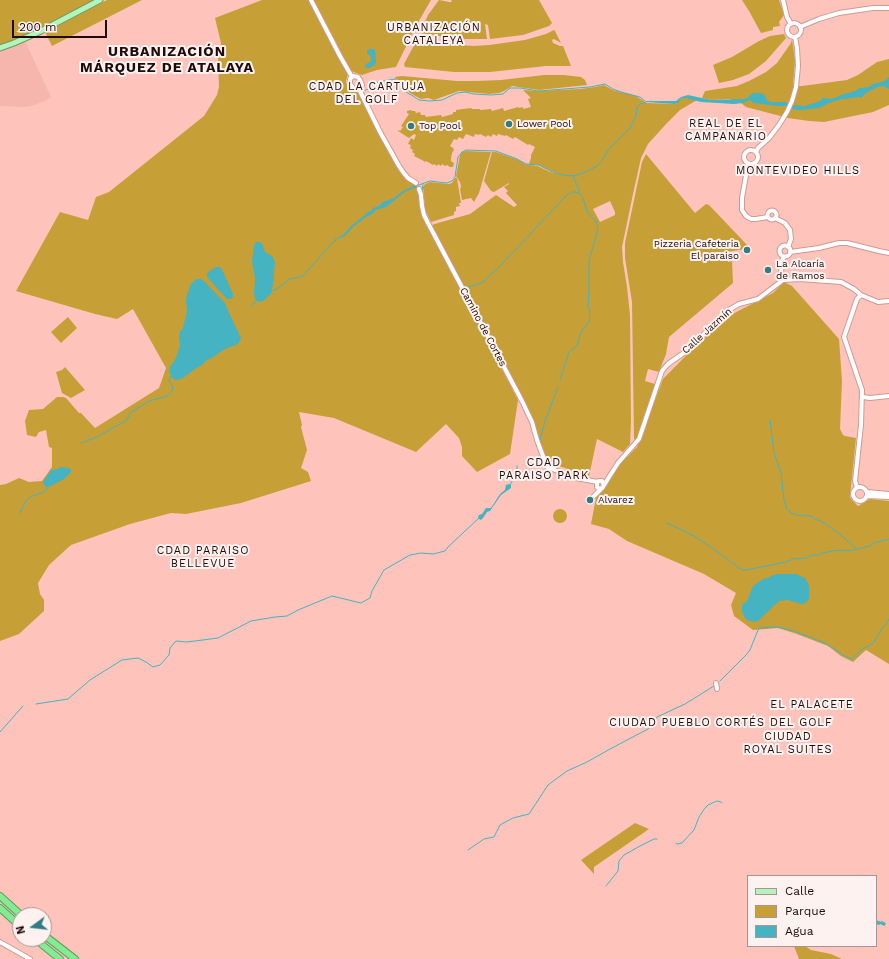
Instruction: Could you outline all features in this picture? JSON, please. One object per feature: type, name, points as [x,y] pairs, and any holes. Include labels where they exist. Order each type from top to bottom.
[{"type":"highway","points":[[0,896],[12,907]]},
{"type":"highway","points":[[0,908],[12,919]]},
{"type":"highway","points":[[52,941],[75,959]]},
{"type":"highway","points":[[45,947],[60,959]]},
{"type":"main road","points":[[0,48],[29,37],[100,0]]},
{"type":"street","points":[[311,0],[352,77]]},
{"type":"street","points":[[782,0],[787,17],[791,24]]},
{"type":"street","points":[[800,27],[839,13],[873,8],[889,8]]},
{"type":"street","points":[[797,23],[800,27],[801,32],[798,35],[790,35],[788,32],[788,27],[791,24],[797,23]]},
{"type":"street","points":[[748,164],[753,164],[757,161],[758,156],[756,152],[758,148],[774,132],[792,101],[796,87],[798,66],[795,36]]},
{"type":"street","points":[[352,77],[356,76],[360,80],[362,85],[361,88],[358,89]]},
{"type":"street","points":[[352,77],[349,81],[351,87],[358,89]]},
{"type":"street","points":[[358,89],[399,166],[408,178],[416,183]]},
{"type":"street","points":[[756,152],[749,150],[744,154],[744,159],[748,164],[742,198],[742,210],[746,216],[751,219],[768,217],[771,220],[776,218],[786,223],[791,234],[788,247],[790,252]]},
{"type":"street","name":"Camino de Cortes","points":[[419,189],[424,215],[522,401],[532,422],[547,467],[576,478],[589,480],[599,484]]},
{"type":"street","points":[[768,217],[769,212],[773,211],[776,213],[776,218]]},
{"type":"street","points":[[889,253],[847,243],[839,243],[819,248],[790,252],[782,261],[781,274],[783,280],[800,279],[841,282],[854,289],[861,295],[878,302],[889,301]]},
{"type":"street","points":[[784,257],[780,254],[779,249],[782,246],[788,247]]},
{"type":"street","name":"Calle Jazmín","points":[[599,484],[608,480],[618,463],[639,439],[662,371],[668,364],[688,350],[727,311],[739,304],[758,299],[783,280]]},
{"type":"street","points":[[857,487],[855,481],[863,398],[862,390],[844,337],[856,299],[861,295]]},
{"type":"street","points":[[863,398],[889,396]]},
{"type":"street","points":[[859,486],[864,487],[867,494],[864,500],[859,501],[855,499],[853,492],[859,486]]},
{"type":"street","points":[[867,494],[889,494]]},
{"type":"street","points":[[867,494],[889,497]]},
{"type":"street","points":[[716,683],[717,689]]},
{"type":"street","points":[[0,942],[30,959]]},
{"type":"shaded area","points":[[25,41],[51,97],[31,106],[0,106],[0,49]]},
{"type":"green space","points":[[0,0],[96,0],[31,34],[0,45]]},
{"type":"green space","points":[[107,0],[142,0],[52,46],[45,32]]},
{"type":"green space","points":[[262,0],[310,0],[348,74],[346,81],[348,88],[359,94],[400,172],[416,185],[419,191],[424,219],[518,400],[510,454],[477,472],[462,456],[462,447],[459,438],[446,424],[416,452],[334,418],[299,412],[307,450],[301,468],[308,472],[311,481],[241,503],[186,514],[171,513],[130,524],[71,545],[49,565],[38,583],[40,594],[44,600],[44,611],[19,634],[0,641],[0,485],[19,478],[29,482],[42,481],[52,467],[52,448],[49,447],[46,430],[39,432],[36,437],[27,435],[25,421],[29,410],[43,409],[57,397],[63,397],[66,398],[95,428],[159,388],[166,368],[133,309],[117,319],[16,291],[60,212],[88,220],[96,197],[109,192],[204,116],[217,95],[219,87],[218,57],[221,43],[215,18]]},
{"type":"green space","points":[[313,0],[431,0],[416,26],[396,67],[377,70],[362,75],[351,71]]},
{"type":"green space","points":[[439,0],[452,2],[451,0],[539,0],[552,23],[549,26],[523,35],[490,39],[488,25],[485,24],[487,39],[459,39],[420,33],[428,15]]},
{"type":"green space","points":[[742,0],[779,0],[784,15],[779,22],[780,26],[773,27],[773,30],[761,33]]},
{"type":"green space","points":[[554,30],[561,43],[554,39],[552,40],[553,43],[563,46],[571,66],[546,66],[490,72],[454,72],[405,67],[404,64],[418,39],[449,44],[473,46],[489,45],[525,40]]},
{"type":"green space","points":[[784,34],[786,38],[766,61],[749,74],[719,83],[713,65],[732,57],[770,36]]},
{"type":"green space","points":[[792,39],[795,60],[793,86],[847,80],[858,75],[877,62],[889,59],[889,105],[873,112],[824,122],[788,118],[746,107],[741,103],[730,99],[711,100],[702,98],[705,91],[737,86],[766,72],[777,63],[791,43]]},
{"type":"green space","points":[[544,75],[581,77],[585,80],[587,85],[539,90],[512,86],[499,93],[489,94],[459,91],[434,100],[428,98],[421,99],[410,93],[401,82],[395,78],[402,76],[457,81],[477,81]]},
{"type":"green space","points":[[604,85],[613,90],[636,96],[647,103],[676,104],[682,98],[697,100],[680,110],[667,123],[648,144],[641,158],[622,247],[630,315],[630,444],[623,452],[597,439],[589,476],[550,463],[538,439],[534,421],[432,225],[470,214],[496,195],[514,207],[517,205],[506,193],[508,191],[504,187],[509,183],[494,192],[491,191],[484,181],[492,152],[519,160],[525,164],[538,166],[550,172],[561,174],[539,165],[529,164],[535,147],[529,144],[528,145],[515,137],[513,139],[506,135],[498,134],[497,136],[493,134],[491,137],[488,135],[486,137],[480,134],[475,134],[474,137],[466,134],[463,139],[459,137],[457,140],[454,139],[450,146],[454,150],[451,159],[454,163],[453,167],[442,164],[441,166],[438,164],[437,166],[434,164],[433,165],[414,156],[415,154],[412,152],[413,150],[410,148],[411,145],[408,144],[411,138],[414,140],[416,135],[414,134],[409,138],[398,130],[400,131],[403,127],[401,126],[409,114],[407,111],[411,110],[415,111],[416,113],[420,112],[421,115],[425,115],[426,117],[441,115],[442,117],[453,114],[456,110],[471,108],[480,110],[491,109],[492,111],[503,108],[504,111],[518,107],[523,107],[523,109],[531,107],[528,99],[531,98],[523,90],[538,91]],"holes":[[[610,201],[615,215],[600,222],[593,209]]]},
{"type":"green space","points":[[462,152],[491,152],[479,193],[474,202],[471,198],[462,200],[460,182],[456,176],[460,155]]},
{"type":"green space","points":[[646,154],[695,213],[706,204],[709,205],[750,248],[727,252],[728,262],[732,261],[733,283],[669,337],[666,354],[659,372],[648,369],[645,381],[655,384],[637,438],[635,440],[632,302],[625,258],[625,243],[642,162]]},
{"type":"green space","points":[[455,178],[457,178],[461,203],[459,203],[460,206],[456,207],[454,215],[431,222],[425,209],[423,187],[425,184],[430,182],[449,184],[452,183]]},
{"type":"green space","points":[[784,282],[792,286],[839,339],[842,381],[840,429],[843,435],[856,438],[850,497],[858,506],[870,499],[889,501],[889,664],[866,650],[853,662],[841,656],[828,646],[778,628],[753,630],[734,616],[731,605],[736,593],[704,574],[627,541],[609,529],[591,524],[596,498],[621,463],[637,447],[663,379],[721,320],[773,293]]},
{"type":"green space","points":[[68,317],[77,328],[61,343],[51,332]]},
{"type":"green space","points":[[65,367],[85,390],[71,398],[62,393],[56,372]]},
{"type":"green space","points":[[557,509],[563,509],[567,513],[567,519],[563,523],[557,523],[553,519],[553,513]]},
{"type":"green space","points":[[635,823],[649,829],[594,867],[594,874],[581,860]]},
{"type":"green space","points":[[794,947],[806,947],[811,950],[831,954],[842,959],[799,959]]},
{"type":"water","points":[[367,50],[375,50],[376,62],[374,66],[367,68],[365,67],[366,64],[370,62],[371,57],[367,53]]},
{"type":"water","points":[[889,77],[889,89],[884,86],[878,87],[866,93],[861,98],[842,99],[819,108],[802,110],[796,110],[786,106],[754,103],[750,100],[743,103],[734,104],[701,102],[685,98],[682,98],[675,104],[646,102],[676,101],[681,97],[688,95],[711,100],[744,99],[748,98],[753,93],[760,93],[764,94],[770,102],[785,102],[793,105],[805,106],[820,101],[823,98],[832,99],[860,88],[869,87],[873,84],[885,81]]},
{"type":"water","points":[[416,185],[417,188],[405,192],[386,207],[376,210],[353,227],[345,236],[337,239],[335,242],[334,240],[344,234],[351,226],[373,208]]},
{"type":"water","points":[[256,242],[262,243],[265,252],[272,256],[275,262],[271,294],[260,302],[256,301],[254,295],[255,278],[252,262],[254,245]]},
{"type":"water","points":[[216,267],[221,268],[225,276],[233,294],[231,299],[227,299],[207,277],[208,272]]},
{"type":"water","points":[[196,279],[203,280],[225,303],[241,338],[238,344],[227,348],[207,360],[183,378],[177,380],[173,379],[169,372],[180,346],[179,336],[180,331],[183,328],[187,311],[187,294],[191,284]]},
{"type":"water","points":[[61,467],[69,468],[71,472],[64,479],[51,486],[45,486],[43,482],[51,470]]},
{"type":"water","points":[[506,485],[511,485],[511,488],[501,495],[490,511],[487,512],[481,520],[479,519],[479,515],[482,514],[486,508],[491,508],[500,494],[505,490]]},
{"type":"water","points":[[777,574],[796,574],[805,578],[809,588],[809,598],[806,603],[801,604],[788,600],[779,601],[759,620],[755,622],[747,620],[742,611],[742,605],[747,601],[753,586],[763,579]]},
{"type":"waterway","points":[[363,91],[378,82],[395,79],[401,84],[406,92],[419,100],[430,101],[442,100],[457,93],[465,92],[491,95],[503,94],[510,88],[538,91],[590,87],[605,84],[621,92],[640,97],[645,101]]},
{"type":"waterway","points":[[416,186],[430,181],[447,183],[452,181],[455,177],[458,157],[466,150],[496,151],[526,164],[539,165],[550,171],[563,175],[574,176],[584,173],[601,162],[608,150],[630,128],[636,116],[637,107],[646,102]]},
{"type":"waterway","points":[[560,380],[569,352],[577,346],[582,330],[589,322],[589,261],[598,229],[596,221],[587,212],[574,177]]},
{"type":"waterway","points":[[422,192],[423,184]]},
{"type":"waterway","points":[[466,288],[483,282],[503,263],[565,197],[571,192],[578,193]]},
{"type":"waterway","points":[[425,211],[430,222]]},
{"type":"waterway","points":[[432,226],[519,391]]},
{"type":"waterway","points":[[271,291],[277,289],[290,279],[303,276],[334,241]]},
{"type":"waterway","points":[[251,307],[257,300]]},
{"type":"waterway","points":[[81,443],[97,437],[127,420],[130,413],[149,401],[167,396],[173,390],[169,381],[170,377],[172,376]]},
{"type":"waterway","points":[[540,440],[545,421],[558,387]]},
{"type":"waterway","points":[[522,396],[529,411]]},
{"type":"waterway","points":[[770,420],[774,453],[781,472],[784,500],[787,509],[796,515],[811,516],[814,519],[821,521],[856,548]]},
{"type":"waterway","points":[[510,485],[517,472],[517,466]]},
{"type":"waterway","points":[[19,512],[21,512],[23,506],[30,497],[44,492],[47,487]]},
{"type":"waterway","points":[[36,704],[68,699],[90,680],[122,660],[138,658],[153,667],[160,665],[169,655],[170,648],[176,641],[187,642],[218,638],[251,621],[287,616],[332,596],[361,603],[370,598],[372,591],[384,570],[410,555],[421,553],[433,554],[445,551],[479,518]]},
{"type":"waterway","points":[[667,523],[694,536],[742,570],[786,562],[793,559],[806,558],[812,555],[832,551],[849,551],[870,546],[874,543],[889,539]]},
{"type":"waterway","points":[[720,681],[750,650],[759,628],[778,627],[797,632],[827,644],[843,655],[852,659],[862,649],[874,642],[889,619]]},
{"type":"waterway","points":[[468,850],[484,839],[494,837],[500,825],[513,818],[529,814],[548,785],[567,771],[587,762],[648,729],[657,717],[685,704],[714,686]]},
{"type":"waterway","points":[[0,732],[23,706]]},
{"type":"waterway","points":[[676,843],[682,843],[694,830],[699,817],[708,805],[717,801],[722,803]]},
{"type":"waterway","points":[[606,886],[618,871],[619,861],[624,855],[654,839],[657,839]]},
{"type":"place","name":"Lower Pool","points":[[509,124]]},
{"type":"place","name":"Top Pool","points":[[411,126]]},
{"type":"place","name":"Pizzeria Cafeteria El paraiso","points":[[747,250]]},
{"type":"place","name":"La Alcaría de Ramos","points":[[768,270]]},
{"type":"place","name":"Alvarez","points":[[590,500]]},
{"type":"district","name":"URBANIZACIÓN CATALEYA","points":[[434,34]]},
{"type":"district","name":"URBANIZACIÓN MÁRQUEZ DE ATALAYA","points":[[167,60]]},
{"type":"district","name":"CDAD LA CARTUJA DEL GOLF","points":[[367,93]]},
{"type":"district","name":"REAL DE EL CAMPANARIO","points":[[726,130]]},
{"type":"district","name":"MONTEVIDEO HILLS","points":[[798,171]]},
{"type":"district","name":"CDAD PARAISO PARK","points":[[544,469]]},
{"type":"district","name":"CDAD PARAISO BELLEVUE","points":[[203,557]]},
{"type":"district","name":"EL PALACETE","points":[[812,705]]},
{"type":"district","name":"CIUDAD PUEBLO CORTÉS DEL GOLF","points":[[721,723]]},
{"type":"district","name":"CIUDAD ROYAL SUITES","points":[[788,743]]}]
